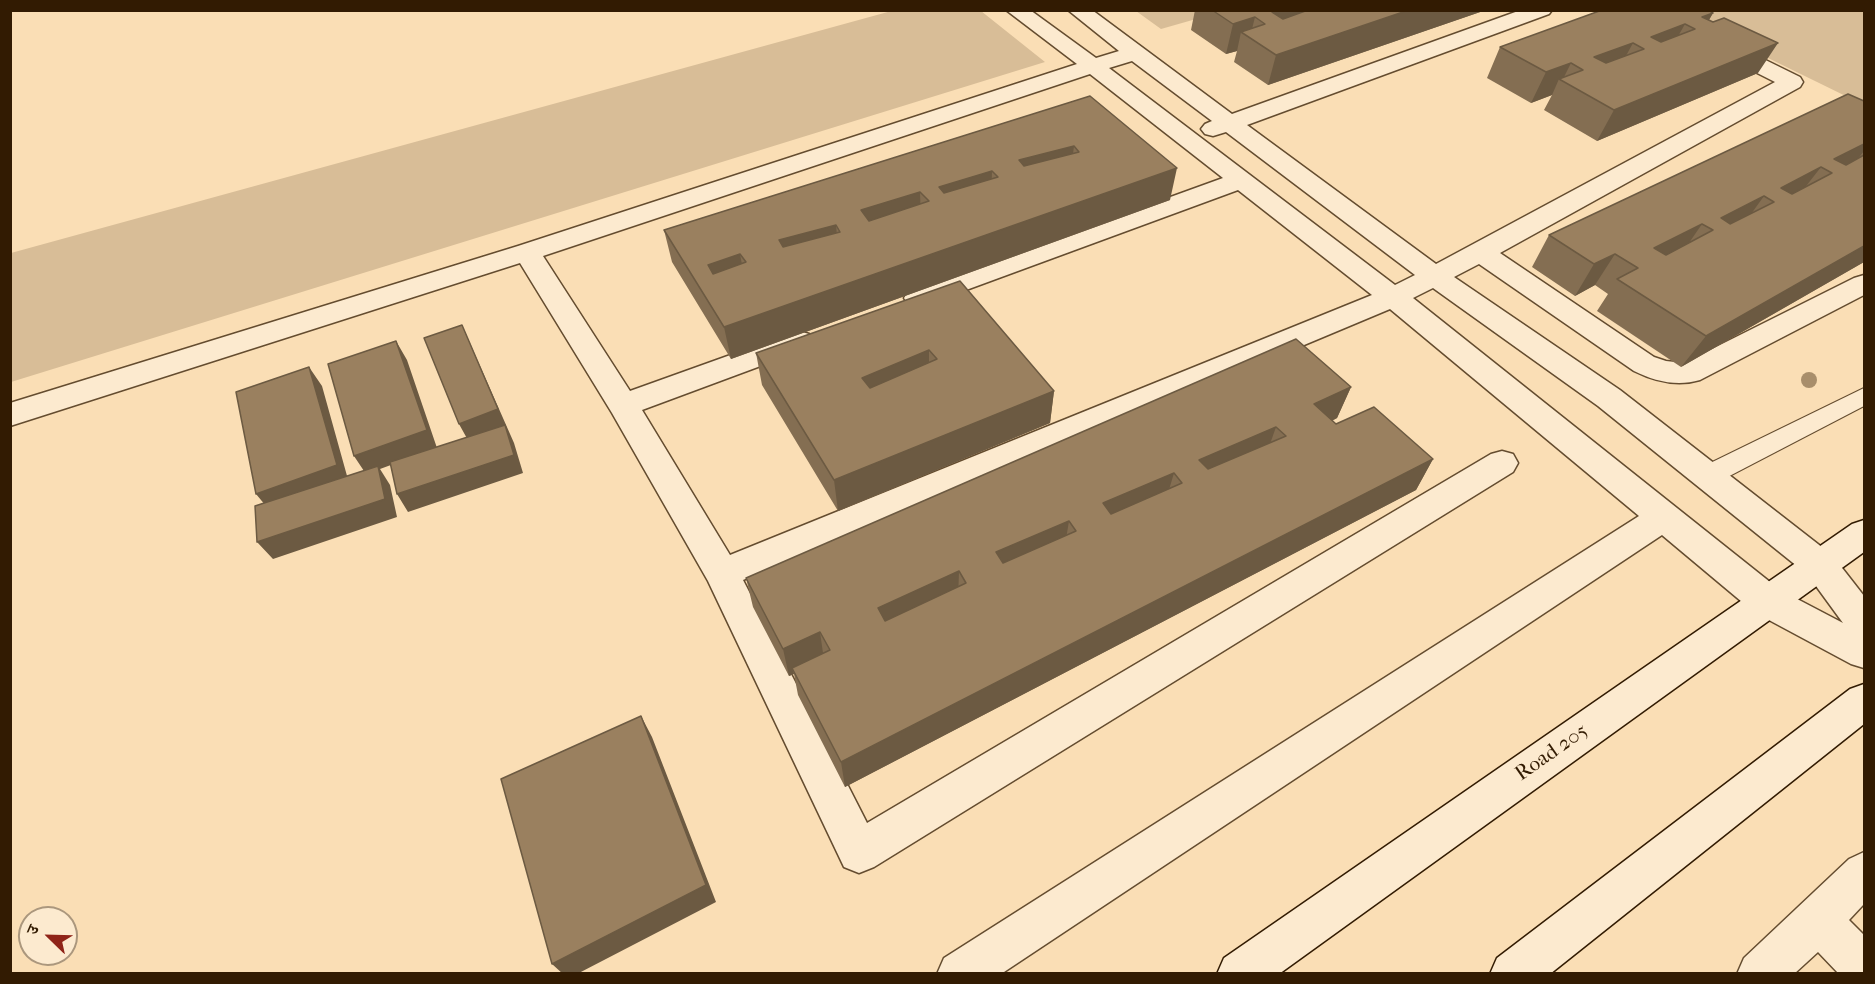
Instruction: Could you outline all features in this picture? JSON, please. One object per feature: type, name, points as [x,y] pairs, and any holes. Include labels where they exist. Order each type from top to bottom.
[{"type":"street","points":[[1016,10],[1093,66],[1393,297],[1662,518],[1767,601],[1864,652]]},
{"type":"street","points":[[1078,10],[1435,277],[1609,398],[1820,565],[1864,623]]},
{"type":"street","points":[[1187,138],[1542,10]]},
{"type":"street","points":[[722,573],[1393,297],[1435,277],[1792,82],[1647,10]]},
{"type":"street","points":[[10,415],[526,252],[1133,53]]},
{"type":"street","points":[[892,307],[1241,180]]},
{"type":"street","points":[[526,252],[623,405],[722,573],[859,852],[1502,463]]},
{"type":"street","points":[[1480,252],[1644,364],[1661,372],[1673,374],[1689,373],[1864,284]]},
{"type":"street","points":[[623,405],[825,332]]},
{"type":"street","points":[[960,974],[1662,518]]},
{"type":"street","name":"Road 205","points":[[1240,974],[1864,534]]},
{"type":"street","points":[[1513,974],[1864,701]]},
{"type":"street","points":[[1760,974],[1864,877]]},
{"type":"street","points":[[1818,921],[1864,966]]},
{"type":"lane","points":[[1707,476],[1864,396]]},
{"type":"shaded area","points":[[895,10],[981,11],[1045,62],[11,382],[11,253]]},
{"type":"shaded area","points":[[1136,11],[1224,11],[1161,29]]},
{"type":"shaded area","points":[[1672,11],[1864,11],[1864,105]]},
{"type":"building","points":[[1212,10],[1276,10],[1272,12],[1283,19],[1308,10],[1409,10],[1276,55],[1241,32],[1265,24],[1255,17],[1233,24]]},
{"type":"building","points":[[1602,10],[1708,10],[1713,13],[1702,17],[1713,22],[1724,18],[1778,43],[1614,110],[1559,79],[1583,70],[1571,63],[1546,72],[1500,47]],"holes":[[[1685,24],[1695,29],[1661,42],[1651,37]],[[1633,43],[1644,49],[1606,63],[1594,57]]]},
{"type":"building","points":[[1848,94],[1864,101],[1864,144],[1834,159],[1846,165],[1864,155],[1864,246],[1706,336],[1617,279],[1638,268],[1615,254],[1594,264],[1549,235]],"holes":[[[1821,167],[1832,173],[1792,194],[1781,188]],[[1764,196],[1774,202],[1730,224],[1721,218]],[[1702,224],[1713,230],[1666,255],[1654,248]]]},
{"type":"building","points":[[1090,96],[1177,168],[724,327],[664,230]],"holes":[[[1074,146],[1079,152],[1024,166],[1019,160]],[[992,171],[998,177],[944,193],[939,187]],[[920,192],[929,201],[869,221],[861,210]],[[836,225],[840,232],[783,247],[779,240]],[[740,254],[746,262],[713,274],[708,265]]]},
{"type":"building","points":[[960,281],[1054,391],[834,480],[756,353]],"holes":[[[929,350],[937,359],[870,388],[862,378]]]},
{"type":"building","points":[[462,325],[498,409],[459,424],[424,338]]},
{"type":"building","points":[[1296,339],[1351,387],[1314,404],[1336,424],[1374,407],[1433,459],[841,762],[792,668],[830,650],[820,632],[783,649],[746,578]],"holes":[[[1276,427],[1286,436],[1208,469],[1199,460]],[[1174,473],[1182,483],[1111,514],[1103,503]],[[1069,521],[1076,531],[1003,563],[996,552]],[[959,571],[966,583],[885,621],[878,608]]]},
{"type":"building","points":[[396,341],[427,430],[354,456],[328,364]]},
{"type":"building","points":[[309,367],[337,465],[256,494],[236,392]]},
{"type":"building","points":[[505,425],[514,455],[397,494],[390,462]]},
{"type":"building","points":[[378,466],[385,499],[257,542],[255,506]]},
{"type":"building","points":[[641,716],[706,885],[552,964],[501,779]]}]
